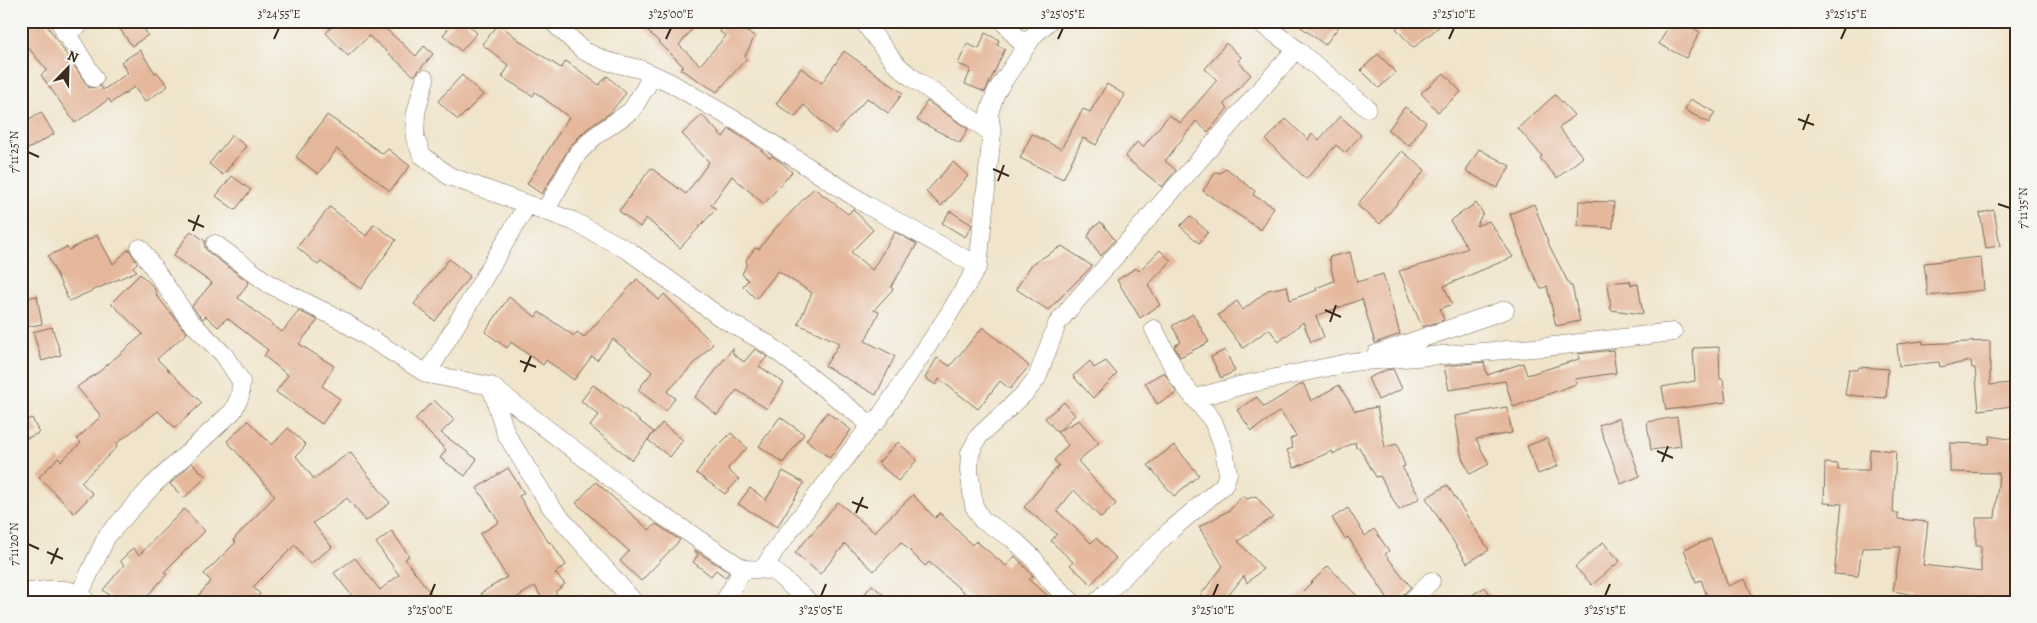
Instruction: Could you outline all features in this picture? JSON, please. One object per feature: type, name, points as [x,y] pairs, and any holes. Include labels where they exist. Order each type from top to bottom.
[{"type":"street","points":[[84,21],[62,27],[94,78]]},
{"type":"street","points":[[552,21],[584,51],[606,61],[653,75],[745,126],[867,205],[978,266]]},
{"type":"street","points":[[863,21],[889,56],[906,72],[992,133]]},
{"type":"street","points":[[1003,21],[1025,47]]},
{"type":"street","points":[[764,568],[775,550],[870,425],[877,421],[947,318],[978,266],[992,133],[989,113],[996,92],[1025,47],[1033,36],[1049,21]]},
{"type":"street","points":[[1258,21],[1296,49],[1367,108]]},
{"type":"street","points":[[1072,602],[1052,583],[1033,558],[1013,539],[982,520],[974,506],[969,471],[970,453],[979,436],[1024,394],[1036,378],[1057,324],[1068,309],[1296,49]]},
{"type":"street","points":[[545,211],[578,153],[594,137],[632,110],[653,75]]},
{"type":"street","points":[[425,79],[416,113],[415,138],[422,155],[449,176],[573,221],[629,251],[720,317],[768,344],[870,425]]},
{"type":"street","points":[[427,374],[527,205]]},
{"type":"street","points":[[215,244],[269,284],[341,320],[427,374],[491,386],[638,499],[743,569],[764,568],[773,570],[809,602]]},
{"type":"street","points":[[21,593],[65,589],[83,598],[107,536],[153,485],[233,412],[240,396],[241,381],[224,355],[189,320],[140,248]]},
{"type":"street","points":[[1195,398],[1243,385],[1352,362],[1505,310]]},
{"type":"street","points":[[1097,602],[1171,530],[1224,485],[1228,473],[1223,446],[1213,421],[1178,379],[1154,329]]},
{"type":"street","points":[[1352,362],[1546,347],[1673,332]]},
{"type":"street","points":[[491,386],[506,434],[551,507],[634,602]]},
{"type":"street","points":[[724,602],[743,569]]},
{"type":"street","points":[[1411,602],[1431,581]]},
{"type":"building","points":[[21,21],[44,21],[89,88],[101,86],[103,90],[128,73],[121,62],[140,50],[155,73],[157,72],[168,86],[145,102],[134,87],[111,103],[109,99],[75,123],[41,75],[47,70],[21,39]]},
{"type":"building","points":[[114,21],[139,21],[148,35],[132,46]]},
{"type":"building","points":[[337,21],[377,21],[416,56],[424,46],[433,54],[414,76],[369,36],[348,56],[326,33]]},
{"type":"building","points":[[455,21],[464,21],[477,33],[461,51],[443,35]]},
{"type":"building","points":[[638,21],[699,21],[679,45],[700,65],[726,36],[720,32],[725,21],[755,36],[745,56],[747,58],[717,92],[680,69],[683,66]]},
{"type":"building","points":[[1293,21],[1343,21],[1325,45]]},
{"type":"building","points":[[1404,21],[1446,21],[1413,48],[1396,28]]},
{"type":"building","points":[[1671,21],[1680,21],[1700,32],[1686,58],[1659,44]]},
{"type":"building","points":[[499,24],[524,44],[561,68],[566,61],[599,85],[607,76],[626,93],[610,113],[587,129],[570,146],[542,194],[527,184],[569,117],[535,92],[533,96],[502,77],[509,66],[482,44]]},
{"type":"building","points":[[985,33],[999,40],[997,45],[1005,49],[985,92],[965,84],[971,69],[958,64],[967,44],[979,49]]},
{"type":"building","points":[[1226,43],[1241,57],[1238,61],[1251,75],[1224,104],[1228,108],[1208,132],[1196,121],[1165,161],[1176,170],[1162,187],[1125,157],[1137,142],[1143,147],[1169,115],[1180,123],[1217,80],[1205,69]]},
{"type":"building","points":[[844,51],[903,93],[888,113],[867,98],[835,134],[804,105],[795,117],[776,104],[801,68],[822,83]]},
{"type":"building","points":[[1378,54],[1396,72],[1379,88],[1361,70]]},
{"type":"building","points":[[1444,73],[1461,92],[1438,112],[1421,93]]},
{"type":"building","points":[[462,75],[483,95],[458,120],[438,101]]},
{"type":"building","points":[[1107,84],[1125,95],[1096,145],[1083,138],[1063,179],[1020,158],[1032,134],[1061,149],[1083,109],[1090,112]]},
{"type":"building","points":[[1555,95],[1574,115],[1559,128],[1583,157],[1557,178],[1540,158],[1542,156],[1518,128]]},
{"type":"building","points":[[1690,99],[1715,112],[1709,123],[1685,110]]},
{"type":"building","points":[[927,101],[968,129],[960,143],[917,120]]},
{"type":"building","points":[[1405,107],[1426,122],[1409,146],[1388,130]]},
{"type":"building","points":[[41,112],[54,134],[21,153],[21,124]]},
{"type":"building","points":[[327,115],[383,154],[388,149],[410,166],[390,191],[337,149],[318,174],[296,157]]},
{"type":"building","points":[[702,115],[723,137],[729,129],[755,145],[770,158],[772,156],[781,162],[792,172],[764,204],[732,176],[711,205],[716,209],[680,248],[646,218],[640,227],[619,211],[651,168],[686,194],[709,162],[682,134]]},
{"type":"building","points":[[1340,116],[1361,135],[1345,153],[1336,145],[1306,179],[1266,140],[1286,119],[1308,140],[1312,134],[1319,140]]},
{"type":"building","points":[[232,135],[246,146],[223,175],[209,164]]},
{"type":"building","points":[[1479,149],[1510,166],[1497,188],[1466,171]]},
{"type":"building","points":[[1402,151],[1425,170],[1380,224],[1357,205]]},
{"type":"building","points":[[953,162],[968,176],[941,206],[926,192]]},
{"type":"building","points":[[1226,168],[1255,191],[1253,195],[1274,207],[1261,230],[1203,191],[1216,172],[1221,173]]},
{"type":"building","points":[[232,176],[251,190],[235,210],[216,196]]},
{"type":"building","points":[[814,188],[848,214],[853,209],[873,230],[851,252],[872,270],[895,232],[917,244],[891,287],[893,289],[874,310],[879,312],[865,341],[895,356],[876,395],[825,366],[840,343],[798,324],[812,293],[778,271],[756,299],[743,286],[748,280],[742,274],[747,264],[746,260],[755,248],[759,249],[772,232]]},
{"type":"building","points":[[1579,201],[1614,202],[1613,228],[1578,226]]},
{"type":"building","points":[[1476,203],[1483,213],[1476,226],[1489,221],[1513,257],[1444,286],[1452,304],[1440,309],[1444,320],[1422,327],[1399,271],[1439,260],[1468,248],[1450,221]]},
{"type":"building","points":[[1534,204],[1550,247],[1570,286],[1572,286],[1580,321],[1556,326],[1547,286],[1541,289],[1530,268],[1510,214]]},
{"type":"building","points":[[330,207],[366,236],[374,224],[396,240],[361,289],[321,262],[318,265],[297,247]]},
{"type":"building","points":[[1994,210],[2000,246],[1986,248],[1980,213]]},
{"type":"building","points":[[950,211],[972,225],[965,237],[942,223]]},
{"type":"building","points":[[1190,216],[1208,232],[1199,243],[1180,226]]},
{"type":"building","points":[[1101,222],[1115,240],[1101,256],[1088,237],[1092,228]]},
{"type":"building","points":[[191,231],[205,241],[205,248],[209,253],[249,282],[238,298],[282,332],[299,311],[318,320],[299,344],[334,366],[322,386],[340,399],[322,424],[276,392],[288,375],[264,356],[268,350],[227,318],[218,327],[206,316],[203,319],[192,306],[212,283],[173,256]]},
{"type":"building","points":[[97,235],[113,264],[129,249],[137,263],[133,267],[137,271],[69,301],[48,256],[67,247],[69,250]]},
{"type":"building","points":[[1062,246],[1092,266],[1048,310],[1016,289],[1032,264]]},
{"type":"building","points":[[1160,250],[1171,261],[1148,285],[1160,305],[1140,318],[1117,280],[1136,268],[1139,271]]},
{"type":"building","points":[[1350,252],[1357,282],[1383,274],[1400,334],[1375,343],[1362,299],[1316,316],[1324,337],[1311,342],[1303,322],[1279,342],[1269,329],[1243,348],[1218,315],[1237,301],[1243,310],[1268,290],[1287,286],[1290,300],[1317,290],[1316,288],[1334,281],[1329,257]]},
{"type":"building","points":[[1981,257],[1984,290],[1928,296],[1924,263]]},
{"type":"building","points":[[449,259],[470,276],[435,321],[414,304]]},
{"type":"building","points":[[140,274],[154,287],[157,296],[187,333],[157,359],[202,403],[175,428],[158,411],[116,444],[118,446],[81,482],[93,494],[74,513],[39,477],[58,458],[61,461],[81,443],[77,439],[101,416],[77,387],[100,371],[143,334],[111,303]]},
{"type":"building","points":[[637,279],[659,300],[664,294],[713,344],[667,392],[675,398],[666,411],[638,390],[652,372],[613,339],[597,360],[592,356],[574,380],[546,360],[543,365],[511,342],[507,348],[485,332],[509,297],[536,317],[539,312],[574,336],[577,332],[584,337]]},
{"type":"building","points":[[1630,281],[1631,285],[1638,284],[1643,314],[1611,310],[1608,283]]},
{"type":"building","points":[[37,296],[42,324],[21,328],[21,299]]},
{"type":"building","points":[[1193,314],[1209,342],[1180,357],[1174,346],[1181,342],[1172,326]]},
{"type":"building","points":[[52,327],[61,355],[42,361],[33,332]]},
{"type":"building","points":[[983,327],[1029,366],[1010,389],[1000,381],[978,409],[939,379],[936,385],[925,378],[937,358],[950,366]]},
{"type":"building","points":[[1923,341],[1923,344],[1990,341],[1990,385],[2011,383],[2013,406],[1979,410],[1975,368],[1972,368],[1971,361],[1940,367],[1939,362],[1899,366],[1897,344]]},
{"type":"building","points":[[1719,347],[1720,379],[1723,379],[1726,402],[1666,410],[1662,387],[1695,381],[1693,348]]},
{"type":"building","points":[[733,348],[733,354],[744,362],[755,349],[762,353],[767,357],[759,366],[784,383],[767,409],[737,390],[717,415],[695,397]]},
{"type":"building","points":[[1225,350],[1235,371],[1221,378],[1211,357]]},
{"type":"building","points":[[1613,350],[1616,373],[1575,379],[1576,384],[1513,407],[1505,381],[1449,390],[1444,366],[1484,362],[1487,375],[1523,363],[1527,375],[1579,359],[1578,354]]},
{"type":"building","points":[[1090,361],[1094,368],[1106,361],[1117,374],[1093,398],[1073,376]]},
{"type":"building","points":[[1859,367],[1888,369],[1886,398],[1845,395],[1849,369],[1858,370]]},
{"type":"building","points":[[1393,369],[1402,389],[1378,400],[1368,378]]},
{"type":"building","points":[[1164,372],[1177,393],[1157,404],[1145,383]]},
{"type":"building","points":[[1303,383],[1311,401],[1339,385],[1355,411],[1377,407],[1385,447],[1397,444],[1405,466],[1402,467],[1420,498],[1399,510],[1380,476],[1376,477],[1359,447],[1356,448],[1355,442],[1333,454],[1332,451],[1294,468],[1287,450],[1293,448],[1290,439],[1296,436],[1280,411],[1252,431],[1237,410],[1257,397],[1264,407]]},
{"type":"building","points":[[593,385],[654,432],[632,460],[590,426],[599,415],[581,401]]},
{"type":"building","points":[[434,400],[454,420],[441,433],[477,459],[465,476],[440,458],[446,450],[415,419]]},
{"type":"building","points":[[1064,402],[1075,415],[1057,432],[1045,418]]},
{"type":"building","points":[[1507,407],[1512,433],[1476,439],[1489,464],[1470,474],[1462,458],[1455,416]]},
{"type":"building","points":[[827,412],[851,430],[830,458],[806,440]]},
{"type":"building","points":[[780,417],[804,434],[783,463],[759,446]]},
{"type":"building","points":[[1677,417],[1681,446],[1651,450],[1647,422]]},
{"type":"building","points":[[32,418],[39,433],[27,438],[21,422]]},
{"type":"building","points":[[1619,418],[1640,476],[1621,484],[1599,425]]},
{"type":"building","points":[[1079,420],[1099,443],[1078,461],[1116,504],[1101,518],[1074,490],[1057,511],[1091,543],[1096,538],[1116,558],[1091,584],[1070,565],[1073,562],[1051,541],[1057,534],[1024,507],[1059,465],[1054,460],[1068,445],[1057,432]]},
{"type":"building","points":[[248,421],[272,445],[288,428],[306,445],[296,456],[314,479],[350,452],[390,503],[366,521],[347,498],[313,523],[332,547],[310,564],[295,545],[253,587],[260,594],[253,602],[193,602],[211,581],[204,574],[236,542],[233,540],[275,496],[227,441]]},
{"type":"building","points":[[662,423],[683,440],[670,457],[648,440]]},
{"type":"building","points":[[731,433],[747,448],[728,468],[739,479],[725,494],[696,473],[710,454]]},
{"type":"building","points":[[1990,436],[2015,440],[2010,486],[2016,487],[2016,602],[1999,602],[1999,598],[1962,597],[1961,602],[1938,602],[1938,599],[1893,591],[1900,547],[1862,548],[1858,576],[1834,574],[1842,504],[1824,503],[1825,463],[1838,464],[1838,470],[1869,470],[1870,449],[1896,451],[1893,513],[1898,513],[1898,519],[1928,522],[1923,565],[1981,572],[1981,546],[1976,546],[1976,518],[1995,518],[1999,473],[1950,472],[1950,443],[1989,444]]},
{"type":"building","points":[[1547,438],[1558,466],[1538,474],[1527,446]]},
{"type":"building","points":[[898,442],[917,460],[898,481],[878,463]]},
{"type":"building","points":[[1174,445],[1199,475],[1174,496],[1148,465]]},
{"type":"building","points":[[192,463],[206,477],[184,498],[170,484]]},
{"type":"building","points":[[508,468],[524,493],[519,496],[549,543],[551,542],[566,565],[555,573],[565,584],[555,592],[563,602],[544,602],[535,586],[510,602],[487,602],[481,593],[507,577],[480,534],[499,522],[477,488]]},
{"type":"building","points":[[783,471],[804,483],[777,527],[738,504],[750,488],[766,500]]},
{"type":"building","points":[[596,482],[649,530],[656,524],[680,540],[641,581],[620,561],[629,551],[576,503]]},
{"type":"building","points":[[1447,485],[1489,550],[1467,563],[1426,498]]},
{"type":"building","points":[[913,495],[935,518],[940,513],[972,545],[976,541],[1006,566],[1015,556],[1033,576],[1029,580],[1056,602],[975,602],[929,562],[925,566],[901,542],[874,571],[845,544],[820,574],[795,553],[838,502],[874,532]]},
{"type":"building","points":[[1243,495],[1247,499],[1256,496],[1273,517],[1238,541],[1263,569],[1247,583],[1244,576],[1223,602],[1195,602],[1223,566],[1199,527],[1230,510]]},
{"type":"building","points":[[1348,508],[1365,536],[1374,529],[1389,551],[1385,554],[1411,587],[1403,595],[1401,602],[1390,602],[1348,537],[1345,539],[1332,518]]},
{"type":"building","points":[[184,509],[205,531],[164,572],[167,574],[142,602],[118,602],[103,590],[124,565],[120,561],[133,548],[139,555]]},
{"type":"building","points":[[392,531],[409,556],[405,559],[432,595],[424,602],[357,602],[334,573],[355,558],[380,590],[399,575],[376,543]]},
{"type":"building","points":[[1711,539],[1728,586],[1745,579],[1755,602],[1709,602],[1701,580],[1696,582],[1684,549]]},
{"type":"building","points":[[1603,542],[1620,561],[1592,585],[1575,567]]},
{"type":"building","points":[[693,549],[729,572],[727,575],[725,577],[716,570],[711,576],[693,562],[698,555]]},
{"type":"building","points":[[1328,566],[1363,602],[1292,602]]},
{"type":"building","points":[[872,585],[892,602],[858,602]]},
{"type":"building","points":[[1485,587],[1495,602],[1461,602]]}]
